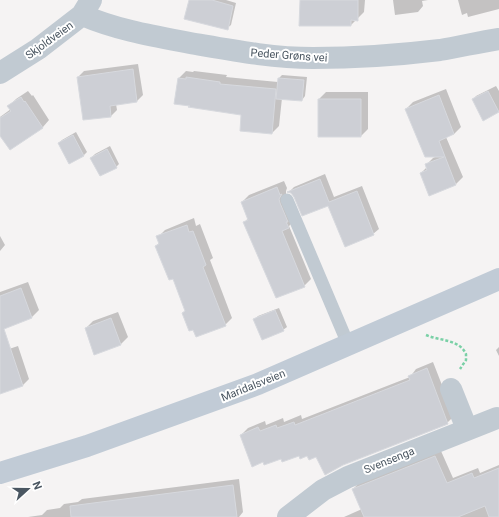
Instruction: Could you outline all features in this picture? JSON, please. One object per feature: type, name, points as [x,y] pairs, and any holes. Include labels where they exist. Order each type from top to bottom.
[{"type":"main road","name":"Maridalsveien","points":[[0,472],[87,446],[258,384],[499,279]]},
{"type":"street","name":"Peder Grøns vei","points":[[87,8],[103,24],[153,36],[268,55],[312,58],[360,57],[439,50],[499,39]]},
{"type":"street","name":"Skjoldveien","points":[[0,73],[38,49],[87,8]]},
{"type":"street","points":[[451,389],[467,429]]},
{"type":"street","name":"Svensenga","points":[[288,517],[323,490],[348,477],[497,418]]},
{"type":"lane","points":[[288,200],[348,344]]},
{"type":"path","points":[[423,333],[428,336],[456,343],[464,350],[466,354],[466,360],[452,381],[451,389]]},
{"type":"building","points":[[189,0],[212,0],[233,6],[228,30],[184,19]]},
{"type":"building","points":[[300,0],[358,0],[358,21],[351,20],[351,26],[299,26]]},
{"type":"building","points":[[133,69],[137,102],[110,106],[111,117],[83,120],[77,77]]},
{"type":"building","points":[[186,77],[220,82],[220,84],[276,89],[272,134],[240,131],[241,115],[174,104],[178,78],[186,79]]},
{"type":"building","points":[[278,78],[304,80],[302,101],[276,99]]},
{"type":"building","points":[[488,91],[499,112],[483,121],[472,99]]},
{"type":"building","points":[[439,95],[454,134],[439,141],[456,185],[429,196],[420,173],[427,170],[425,164],[444,157],[425,157],[405,109]]},
{"type":"building","points":[[21,97],[43,128],[10,150],[0,136],[0,118],[11,111],[7,106]]},
{"type":"building","points":[[318,99],[361,99],[361,137],[318,137]]},
{"type":"building","points":[[73,135],[84,156],[69,164],[58,143]]},
{"type":"building","points":[[107,149],[117,168],[100,176],[90,158]]},
{"type":"building","points":[[320,179],[329,202],[357,191],[374,235],[345,247],[328,206],[302,216],[294,197],[291,193],[287,192]]},
{"type":"building","points":[[277,187],[280,195],[282,194],[279,199],[289,228],[282,231],[305,287],[276,298],[243,222],[248,220],[241,202]]},
{"type":"building","points":[[187,225],[189,232],[193,231],[206,265],[203,267],[226,326],[196,337],[193,330],[189,331],[182,313],[185,311],[173,279],[169,280],[155,246],[159,244],[156,236]]},
{"type":"building","points":[[21,288],[32,318],[4,329],[23,386],[0,394],[0,296]]},
{"type":"building","points":[[275,310],[284,331],[262,340],[253,319]]},
{"type":"building","points":[[111,318],[121,345],[94,355],[85,328]]},
{"type":"building","points":[[427,368],[448,424],[343,465],[325,475],[316,457],[309,460],[307,456],[300,459],[299,456],[282,462],[281,459],[264,465],[263,462],[252,467],[240,435],[258,427],[260,431],[276,425],[277,428],[294,422],[295,425],[410,380],[408,376]]},
{"type":"building","points":[[435,456],[447,483],[472,473],[474,478],[499,468],[499,517],[489,517],[485,506],[458,517],[364,517],[352,489]]},
{"type":"building","points":[[233,485],[237,517],[71,517],[70,506]]}]
